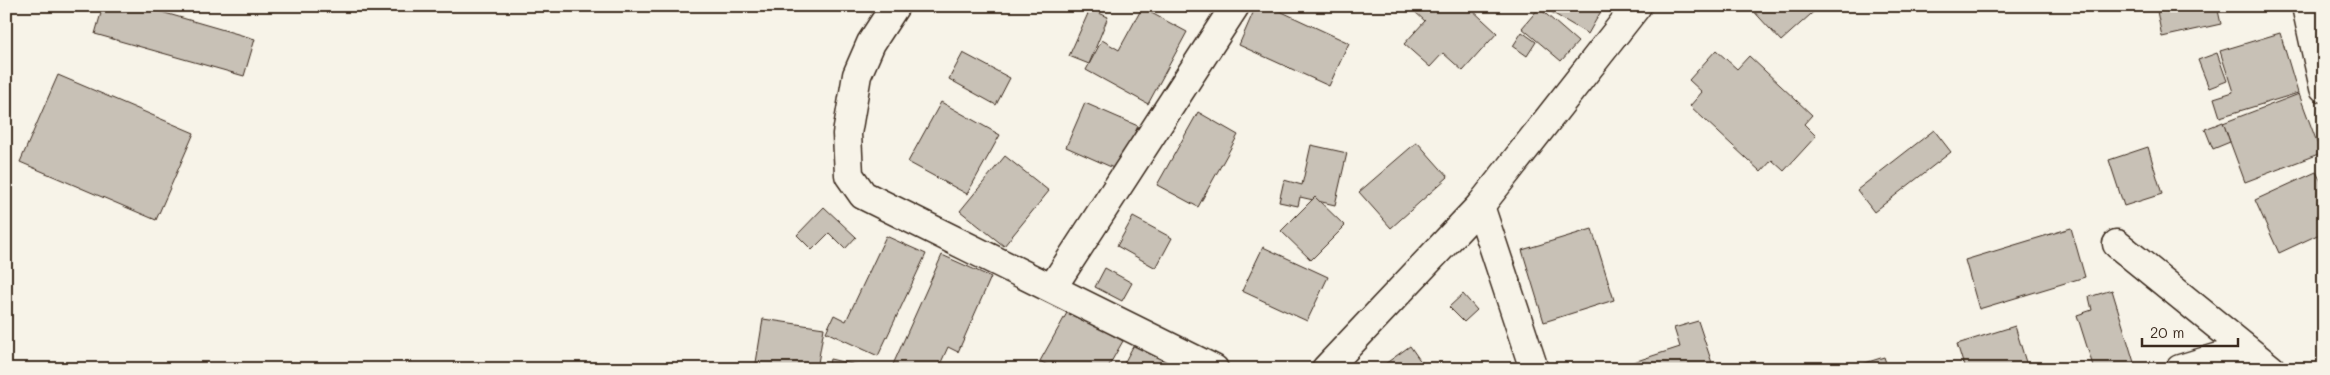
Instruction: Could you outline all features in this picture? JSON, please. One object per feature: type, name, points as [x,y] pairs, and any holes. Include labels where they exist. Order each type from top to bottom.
[{"type":"street","points":[[894,6],[871,43],[856,75],[847,134],[849,175],[863,195],[1214,369]]},
{"type":"street","points":[[1052,288],[1235,6]]},
{"type":"street","points":[[1326,369],[1480,206],[1637,6]]},
{"type":"street","points":[[2306,6],[2324,88]]},
{"type":"street","points":[[1480,206],[1534,369]]},
{"type":"street","points":[[2117,244],[2271,369]]},
{"type":"street","points":[[2180,369],[2246,349]]},
{"type":"building","points":[[103,6],[160,6],[158,11],[255,39],[244,76],[95,34]]},
{"type":"building","points":[[1256,6],[1269,6],[1349,43],[1329,86],[1239,45]]},
{"type":"building","points":[[1418,6],[1468,6],[1497,33],[1463,71],[1443,53],[1430,67],[1404,44],[1425,21],[1414,11]]},
{"type":"building","points":[[1541,6],[1604,6],[1588,34]]},
{"type":"building","points":[[1749,6],[1820,6],[1781,41]]},
{"type":"building","points":[[2156,6],[2217,6],[2221,24],[2162,37]]},
{"type":"building","points":[[1142,8],[1187,32],[1148,104],[1086,70],[1102,40],[1119,50]]},
{"type":"building","points":[[1539,8],[1578,42],[1561,61],[1522,28]]},
{"type":"building","points":[[1090,9],[1108,17],[1089,64],[1069,56]]},
{"type":"building","points":[[1522,32],[1536,42],[1527,56],[1513,46]]},
{"type":"building","points":[[2280,33],[2298,93],[2220,117],[2214,98],[2233,92],[2220,51]]},
{"type":"building","points":[[1716,50],[1737,69],[1749,56],[1812,115],[1804,124],[1816,136],[1784,171],[1772,160],[1761,172],[1690,106],[1702,92],[1689,80]]},
{"type":"building","points":[[963,53],[1010,78],[996,105],[949,79]]},
{"type":"building","points":[[2217,53],[2227,81],[2209,88],[2198,60]]},
{"type":"building","points":[[58,75],[194,133],[156,220],[20,162]]},
{"type":"building","points":[[2299,94],[2321,153],[2245,182],[2223,123]]},
{"type":"building","points":[[941,102],[1000,135],[967,194],[908,162]]},
{"type":"building","points":[[1085,103],[1138,126],[1118,170],[1066,147]]},
{"type":"building","points":[[1198,112],[1238,135],[1198,207],[1157,185]]},
{"type":"building","points":[[2223,122],[2230,142],[2213,149],[2205,129]]},
{"type":"building","points":[[1934,130],[1951,152],[1874,212],[1857,190]]},
{"type":"building","points":[[1417,142],[1448,177],[1391,228],[1359,192]]},
{"type":"building","points":[[1311,145],[1347,153],[1335,205],[1300,197],[1298,206],[1279,202],[1284,180],[1302,185]]},
{"type":"building","points":[[2148,147],[2162,194],[2124,206],[2109,160]]},
{"type":"building","points":[[1005,156],[1049,191],[1004,246],[960,211]]},
{"type":"building","points":[[2316,172],[2324,187],[2324,232],[2279,253],[2255,200]]},
{"type":"building","points":[[1315,197],[1345,226],[1311,260],[1281,231]]},
{"type":"building","points":[[824,207],[856,237],[845,249],[829,233],[812,250],[797,235]]},
{"type":"building","points":[[1133,217],[1172,238],[1156,268],[1117,246]]},
{"type":"building","points":[[2071,228],[2085,277],[1979,309],[1965,260]]},
{"type":"building","points":[[1592,229],[1614,300],[1544,322],[1522,250]]},
{"type":"building","points":[[886,236],[926,254],[878,356],[826,332],[834,315],[846,321]]},
{"type":"building","points":[[1263,247],[1328,277],[1307,321],[1242,291]]},
{"type":"building","points":[[942,255],[991,277],[958,352],[948,347],[938,369],[891,369]]},
{"type":"building","points":[[1105,268],[1132,283],[1122,301],[1095,287]]},
{"type":"building","points":[[2112,290],[2136,369],[2094,369],[2077,315],[2092,310],[2089,297]]},
{"type":"building","points":[[1463,294],[1477,310],[1464,322],[1449,307]]},
{"type":"building","points":[[1068,311],[1123,341],[1107,369],[1054,369],[1040,361]]},
{"type":"building","points":[[763,319],[824,328],[817,369],[755,369]]},
{"type":"building","points":[[1698,321],[1714,369],[1612,369],[1680,347],[1674,328]]},
{"type":"building","points":[[2015,326],[2028,369],[1965,369],[1957,344]]},
{"type":"building","points":[[1137,339],[1184,365],[1182,369],[1121,369]]},
{"type":"building","points":[[1410,346],[1426,369],[1378,369]]},
{"type":"building","points":[[1884,357],[1888,369],[1846,369]]},
{"type":"building","points":[[830,359],[865,367],[864,369],[828,369]]}]
